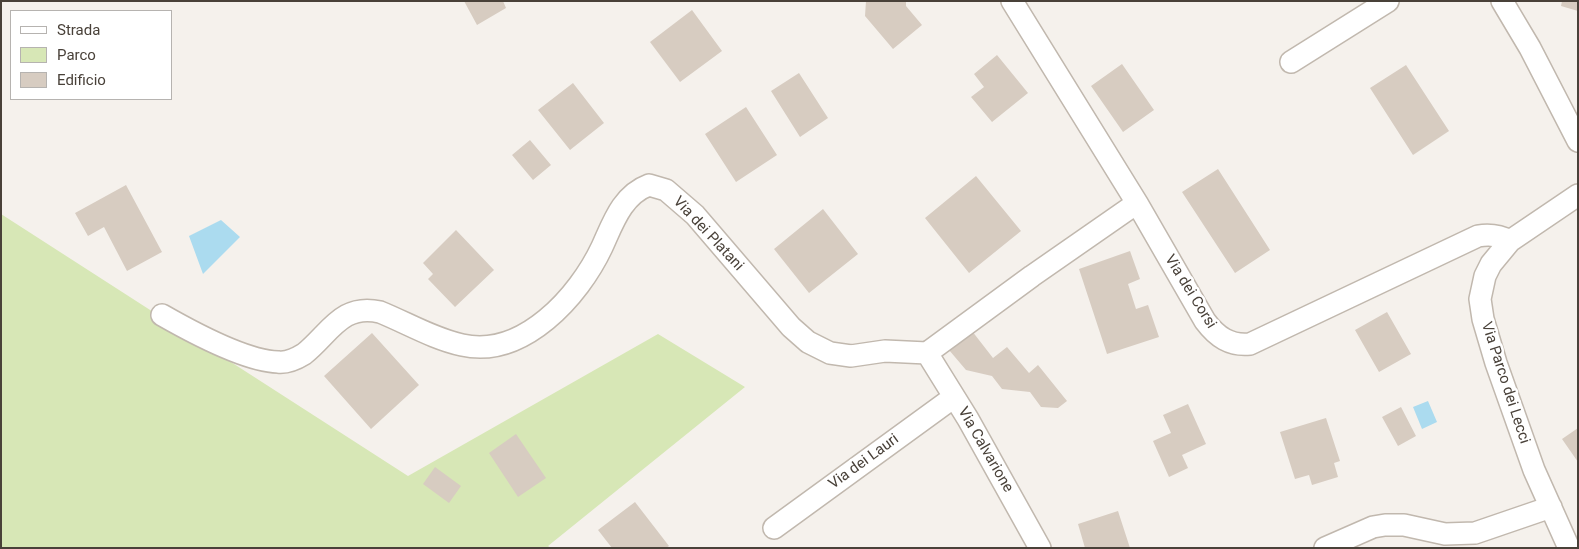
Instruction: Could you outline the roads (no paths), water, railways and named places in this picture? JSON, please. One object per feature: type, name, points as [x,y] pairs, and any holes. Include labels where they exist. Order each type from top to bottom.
[{"type":"street","name":"Via dei Corsi","points":[[1012,1],[1137,203],[1209,326],[1228,342],[1239,345],[1250,344],[1478,236],[1494,235],[1510,241]]},
{"type":"street","points":[[1291,62],[1388,1]]},
{"type":"street","points":[[1502,1],[1530,48],[1578,142]]},
{"type":"street","name":"Via dei Platani","points":[[162,315],[187,329],[238,352],[280,363],[296,359],[304,354],[342,318],[350,312],[358,310],[380,312],[462,345],[475,347],[499,344],[537,327],[560,307],[574,292],[592,264],[614,219],[625,202],[633,194],[649,185],[666,190],[690,210],[791,327],[808,342],[830,353],[852,356],[885,351],[927,353]]},
{"type":"street","name":"Via Parco dei Lecci","points":[[1569,548],[1534,470],[1496,363],[1480,298],[1485,276],[1491,264],[1510,241],[1578,194]]},
{"type":"street","points":[[927,353],[1032,276],[1137,203]]},
{"type":"street","name":"Via Calvarione","points":[[927,353],[1040,548]]},
{"type":"street","name":"Via dei Lauri","points":[[774,528],[954,397]]},
{"type":"street","points":[[1335,546],[1373,528],[1385,525],[1404,525],[1446,534],[1475,533],[1550,507]]},
{"type":"water","points":[[221,220],[240,237],[203,274],[189,236]]},
{"type":"water","points":[[1428,401],[1437,422],[1422,429],[1413,407]]}]
